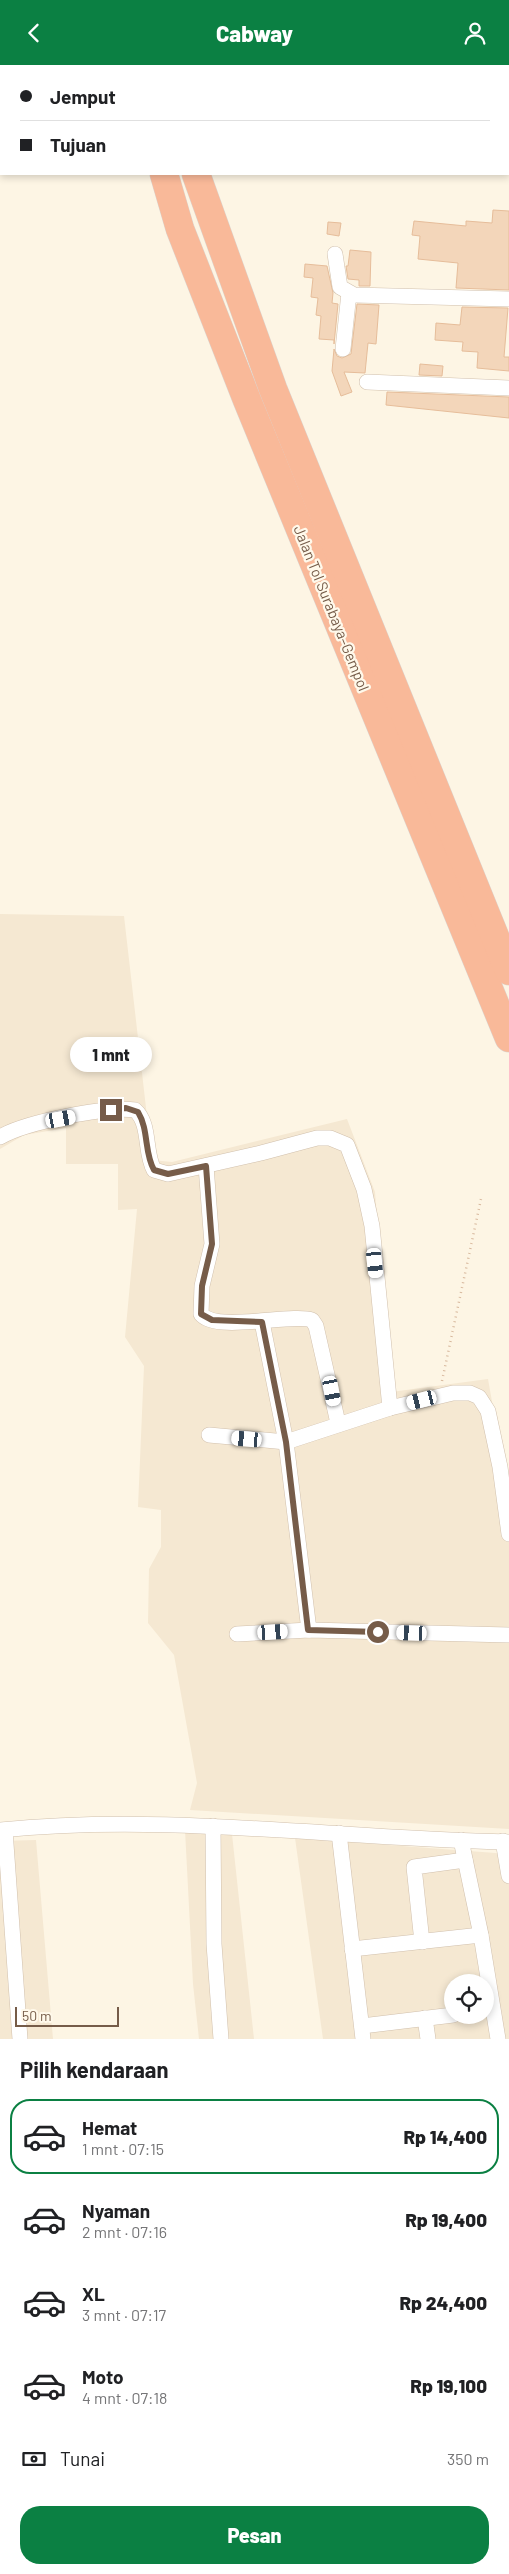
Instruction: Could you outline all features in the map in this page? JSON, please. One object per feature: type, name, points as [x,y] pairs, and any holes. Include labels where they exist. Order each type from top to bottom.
[{"type":"highway","name":"Jalan Tol Surabaya–Gempol","points":[[164,175],[180,229],[246,400],[509,1038]]},
{"type":"highway","name":"Jalan Tol Surabaya–Gempol","points":[[196,175],[273,389],[509,971]]},
{"type":"street","points":[[335,254],[340,287],[354,295],[509,299]]},
{"type":"street","points":[[343,349],[349,293]]},
{"type":"street","points":[[367,382],[509,389]]},
{"type":"street","points":[[0,1137],[44,1122],[111,1110],[135,1109],[143,1121],[150,1163],[154,1170],[168,1174],[317,1138],[330,1138],[347,1145],[364,1189],[372,1226],[390,1408]]},
{"type":"street","points":[[206,1166],[212,1244],[202,1286],[201,1314],[212,1320],[262,1322],[308,1319],[315,1323],[338,1423]]},
{"type":"street","points":[[262,1322],[286,1442],[308,1630]]},
{"type":"street","points":[[209,1435],[286,1442],[338,1423],[390,1408],[438,1396],[470,1393],[484,1402],[500,1467],[509,1534]]},
{"type":"street","points":[[237,1634],[308,1630],[509,1635]]},
{"type":"street","points":[[20,2039],[3,1830],[93,1823],[213,1826],[506,1842],[509,1876]]},
{"type":"street","points":[[213,1826],[214,1944],[221,2039]]},
{"type":"street","points":[[339,1833],[362,2032],[425,2018],[444,2016]]},
{"type":"street","points":[[460,1839],[481,1935],[485,1974]]},
{"type":"street","points":[[422,1942],[414,1867],[465,1860]]},
{"type":"street","points":[[352,1949],[481,1935]]},
{"type":"street","points":[[425,2018],[428,2039]]},
{"type":"street","points":[[493,2024],[498,2039]]},
{"type":"path","points":[[438,1396],[481,1199]]},
{"type":"shaded area","points":[[0,914],[124,916],[152,1160],[172,1162],[347,1119],[375,1192],[391,1392],[488,1379],[509,1497],[509,1829],[190,1810],[197,1783],[174,1655],[148,1623],[149,1569],[161,1547],[161,1510],[138,1507],[144,1366],[125,1337],[137,1209],[118,1210],[118,1164],[66,1164],[66,1128],[24,1135],[0,1149]]},
{"type":"shaded area","points":[[185,1830],[232,1834],[254,2039],[199,2039],[193,1984]]},
{"type":"shaded area","points":[[295,1838],[509,1854],[509,2039],[323,2039]]},
{"type":"shaded area","points":[[36,1840],[53,2039],[0,2039],[0,1841]]},
{"type":"building","points":[[493,210],[509,211],[509,290],[456,288],[458,263],[418,259],[420,236],[412,235],[414,221],[466,226],[466,221],[492,223]]},
{"type":"building","points":[[328,222],[341,223],[339,236],[327,234]]},
{"type":"building","points":[[350,250],[371,252],[370,286],[359,286],[359,280],[348,279],[346,266],[348,266]]},
{"type":"building","points":[[305,264],[327,266],[333,293],[332,303],[338,304],[334,344],[334,340],[319,339],[321,316],[316,315],[318,298],[311,297],[313,278],[304,277]]},
{"type":"building","points":[[357,304],[379,305],[376,344],[368,343],[365,373],[344,372],[352,392],[341,396],[332,371],[334,349],[337,356],[342,358],[351,354]]},
{"type":"building","points":[[462,307],[508,308],[504,357],[509,357],[509,371],[477,368],[478,352],[462,351],[463,342],[435,340],[436,323],[460,325]]},
{"type":"building","points":[[420,364],[443,366],[442,376],[419,375]]},
{"type":"building","points":[[387,392],[509,397],[509,418],[386,405]]},
{"type":"route","points":[[111,1110],[126,1108],[135,1109],[138,1112],[143,1121],[150,1163],[154,1170],[168,1174],[206,1166],[212,1244],[206,1258],[201,1314],[212,1320],[262,1322],[286,1442],[308,1630],[378,1632]]}]
